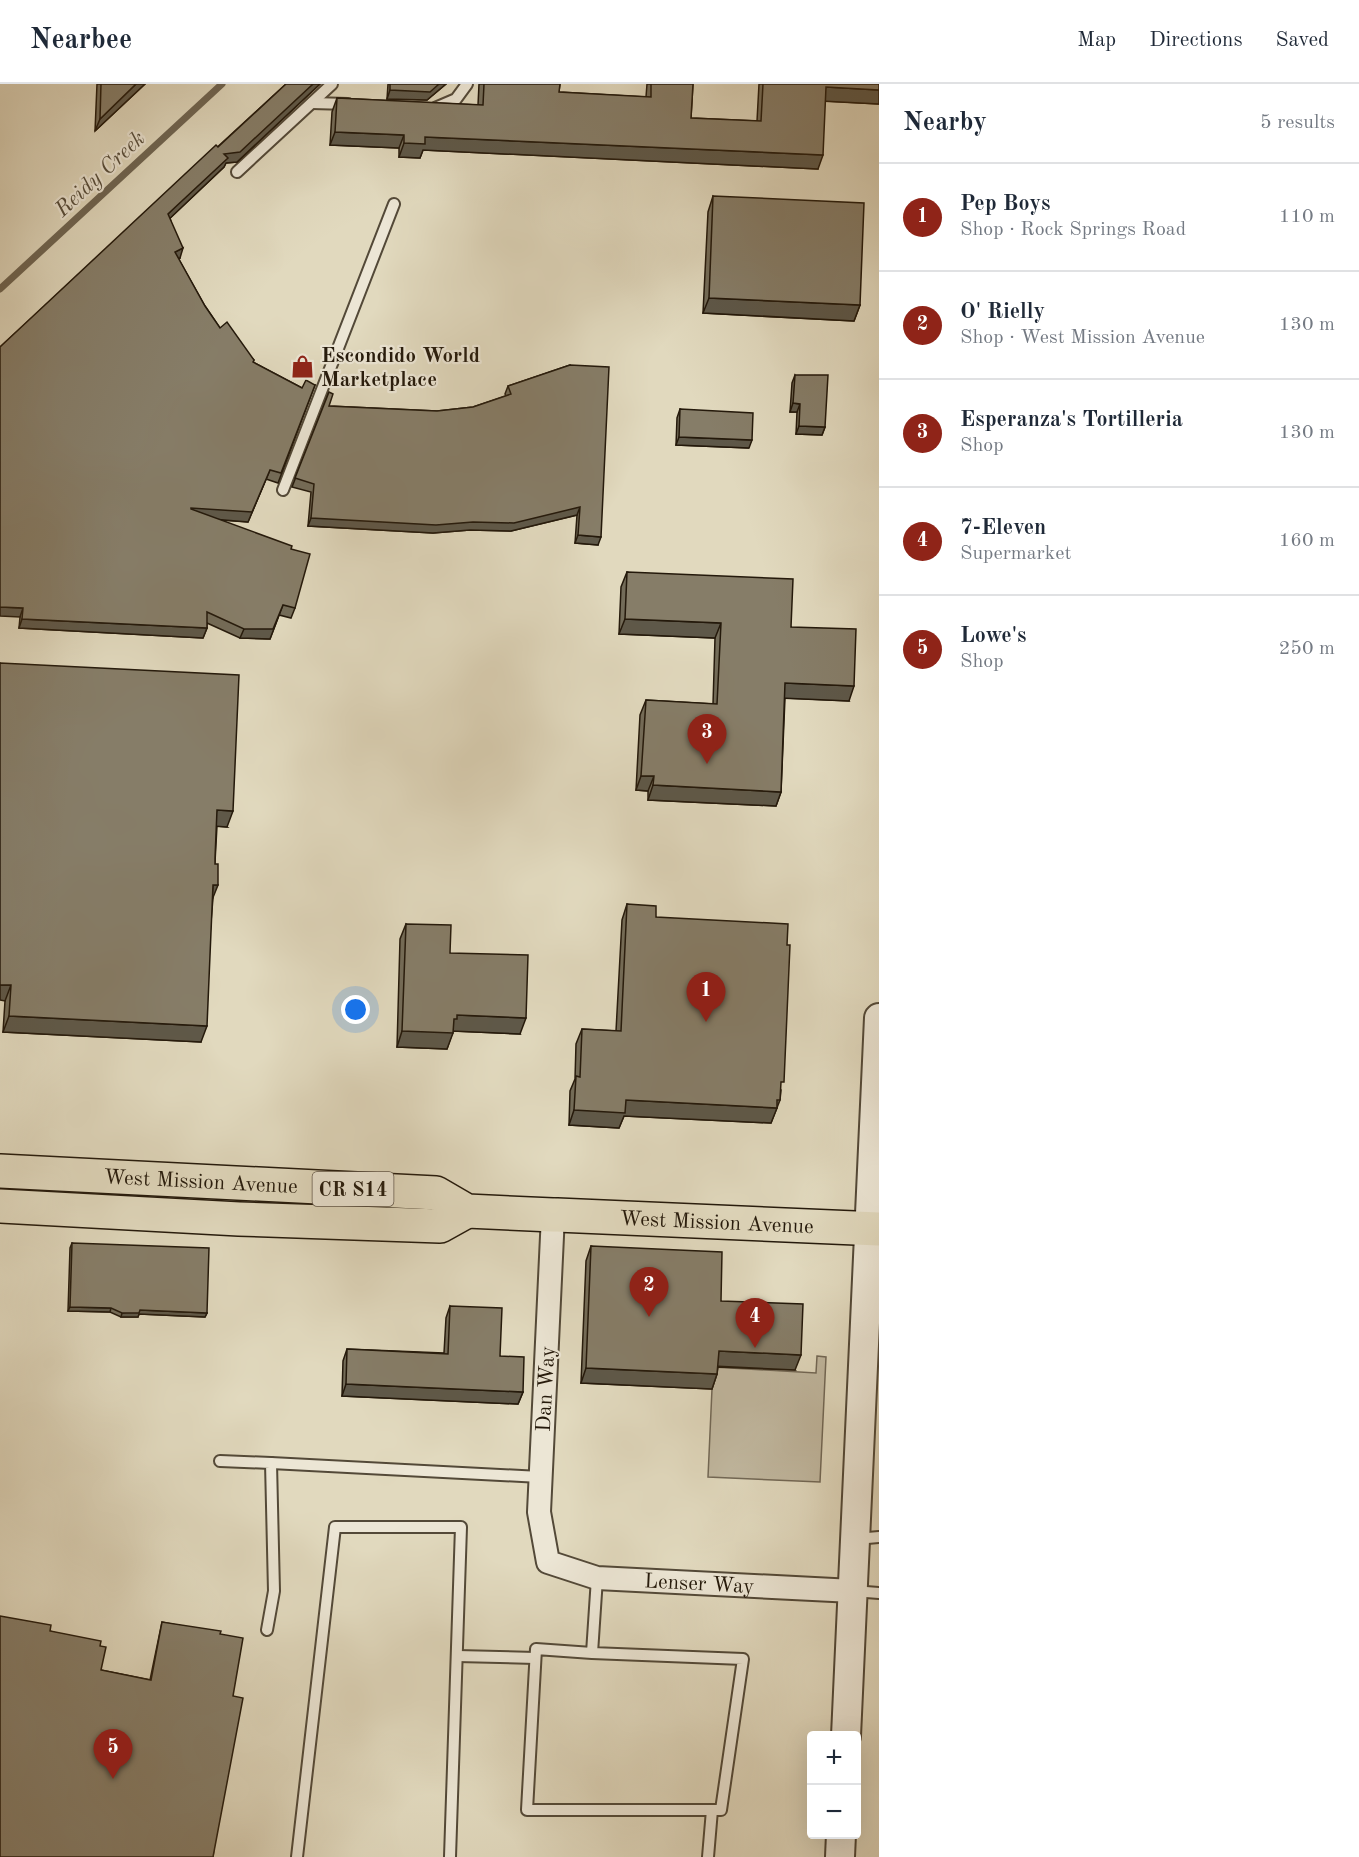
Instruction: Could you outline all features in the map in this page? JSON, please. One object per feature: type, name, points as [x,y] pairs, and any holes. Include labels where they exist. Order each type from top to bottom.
[{"type":"main road","name":"West Mission Avenue","points":[[0,1171],[436,1193],[467,1211],[873,1229]]},
{"type":"main road","name":"West Mission Avenue","points":[[0,1206],[240,1219],[440,1226],[467,1211]]},
{"type":"street","points":[[847,1731],[866,1592],[866,1395],[872,1319],[879,1021]]},
{"type":"street","name":"Dan Way","points":[[548,1563],[539,1512],[555,1215]]},
{"type":"street","name":"Lenser Way","points":[[548,1563],[597,1578],[866,1592]]},
{"type":"street","points":[[840,1857],[841,1839]]},
{"type":"lane","points":[[237,172],[332,84]]},
{"type":"lane","points":[[425,107],[436,108],[456,99],[467,84]]},
{"type":"lane","points":[[312,103],[357,105]]},
{"type":"lane","points":[[283,490],[394,204]]},
{"type":"lane","points":[[220,1461],[540,1477]]},
{"type":"lane","points":[[267,1630],[274,1591],[271,1463]]},
{"type":"lane","points":[[297,1857],[335,1527],[461,1527],[450,1857]]},
{"type":"lane","points":[[592,1653],[597,1578]]},
{"type":"lane","points":[[536,1649],[592,1653],[743,1659],[721,1810],[527,1810],[536,1649]]},
{"type":"lane","points":[[457,1656],[535,1658]]},
{"type":"lane","points":[[708,1857],[711,1810]]},
{"type":"shaded area","points":[[817,1356],[826,1357],[820,1482],[708,1477],[713,1367],[816,1373]]},
{"type":"building","points":[[101,84],[136,84],[100,119]]},
{"type":"building","points":[[286,84],[313,84],[240,152],[224,154],[228,158],[168,214],[183,248],[175,252],[220,328],[227,322],[254,360],[253,362],[302,388],[306,380],[315,385],[281,473],[270,470],[252,512],[191,508],[292,546],[291,549],[310,554],[295,608],[283,605],[273,629],[244,629],[207,612],[207,628],[22,619],[23,608],[0,607],[0,347],[216,145],[218,147]]},
{"type":"building","points":[[390,84],[439,84],[430,92],[390,90]]},
{"type":"building","points":[[484,84],[560,84],[559,92],[651,97],[651,84],[693,84],[691,118],[761,121],[763,84],[879,84],[879,90],[826,87],[823,155],[425,137],[425,144],[404,143],[404,135],[335,132],[337,98],[483,105]]},
{"type":"building","points":[[713,196],[864,203],[860,305],[709,298]]},
{"type":"building","points":[[570,365],[609,367],[601,537],[578,535],[580,507],[514,523],[473,522],[436,525],[311,518],[314,484],[295,478],[329,392],[333,394],[329,406],[437,411],[473,407],[511,394],[508,386]]},
{"type":"building","points":[[795,375],[828,375],[825,427],[799,426],[800,404],[793,403]]},
{"type":"building","points":[[680,409],[753,413],[752,440],[679,437]]},
{"type":"building","points":[[627,572],[793,579],[791,627],[856,629],[854,686],[785,683],[781,792],[653,785],[654,776],[641,776],[646,700],[717,704],[721,623],[625,619]]},
{"type":"building","points":[[0,663],[239,675],[233,811],[217,810],[215,864],[218,864],[218,885],[213,885],[207,1026],[9,1016],[11,985],[0,985]]},
{"type":"building","points":[[627,904],[656,906],[656,917],[788,924],[787,945],[790,945],[784,1082],[781,1082],[777,1108],[626,1100],[625,1113],[574,1110],[576,1076],[580,1077],[582,1029],[621,1031]]},
{"type":"building","points":[[406,924],[451,925],[450,953],[528,955],[526,1018],[457,1015],[457,1019],[454,1019],[453,1033],[402,1031]]},
{"type":"building","points":[[72,1243],[209,1248],[207,1313],[140,1310],[139,1313],[122,1313],[111,1308],[70,1307]]},
{"type":"building","points":[[591,1246],[722,1252],[721,1301],[803,1304],[801,1355],[719,1351],[717,1374],[586,1368]]},
{"type":"building","points":[[450,1306],[502,1308],[500,1356],[524,1357],[523,1392],[346,1384],[347,1349],[448,1354]]},
{"type":"building","points":[[0,1616],[51,1625],[50,1631],[101,1641],[100,1646],[106,1647],[101,1670],[151,1680],[162,1622],[221,1631],[220,1634],[243,1638],[233,1696],[243,1698],[213,1857],[0,1857]]},
{"type":"waterway","name":"Reidy Creek","points":[[0,289],[222,84]]},
{"type":"place","name":"Escondido World Marketplace","points":[[303,367]]},
{"type":"place","name":"Esperanza's Tortilleria","points":[[707,764]]},
{"type":"place","name":"Pep Boys","points":[[706,1022]]},
{"type":"place","name":"O' Rielly","points":[[649,1317]]},
{"type":"place","name":"7-Eleven","points":[[755,1348]]},
{"type":"place","name":"Lowe's","points":[[113,1779]]}]
